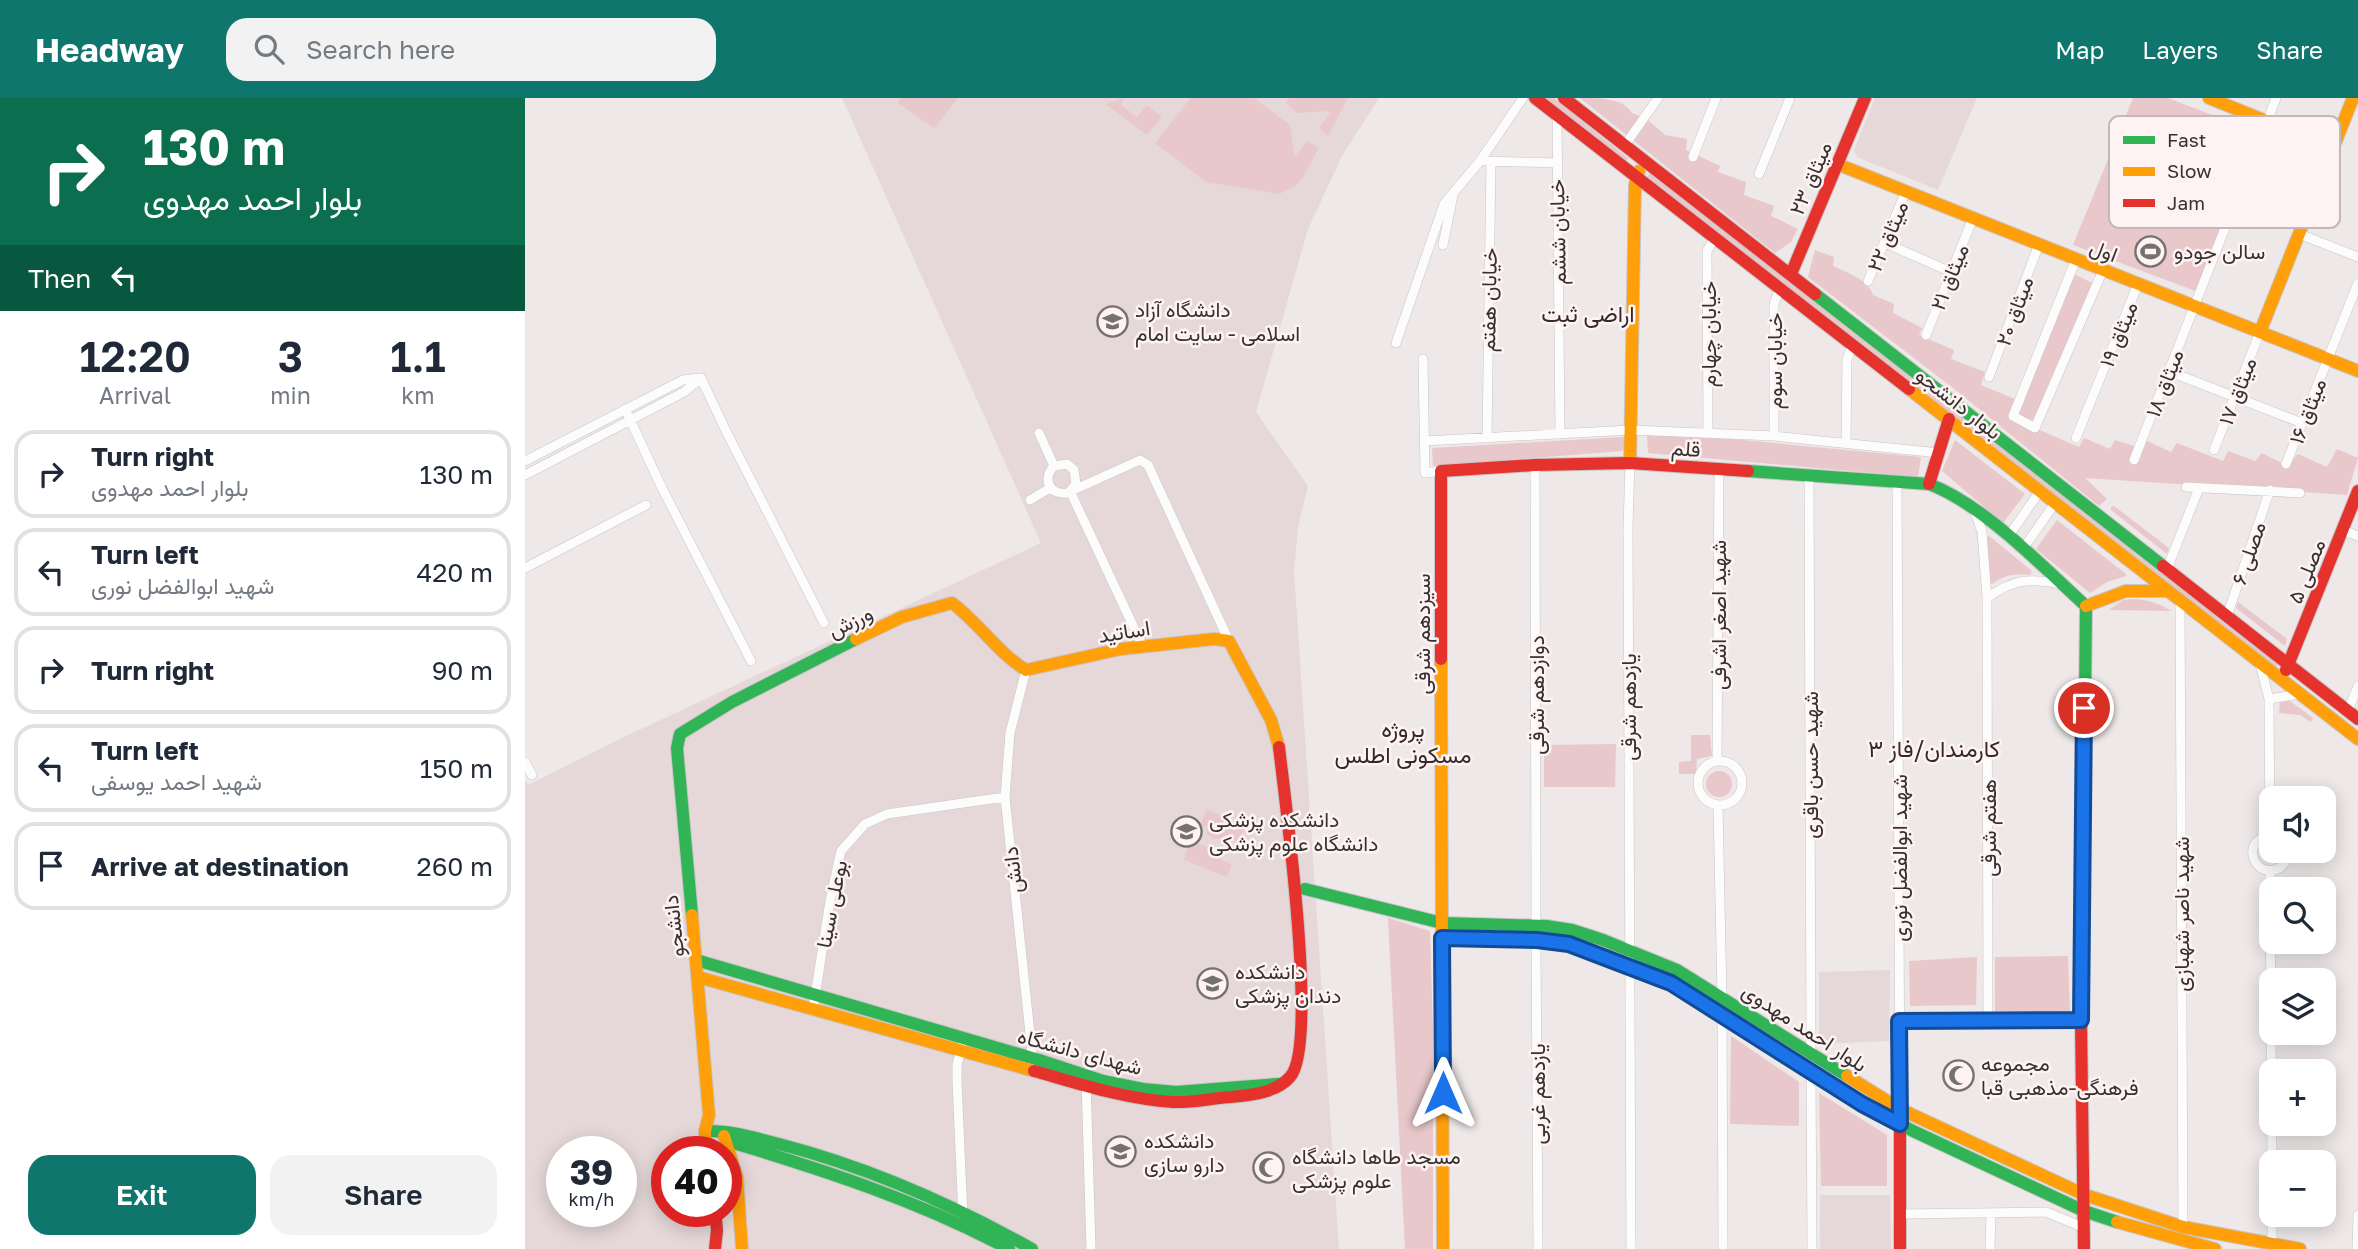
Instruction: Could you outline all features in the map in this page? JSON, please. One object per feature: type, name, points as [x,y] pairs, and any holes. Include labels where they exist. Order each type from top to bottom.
[{"type":"street","points":[[1397,343],[1444,204],[1480,161],[1523,98]]},
{"type":"street","name":"بلوار دانشجو","points":[[1535,98],[2358,739]]},
{"type":"street","name":"بلوار دانشجو","points":[[1564,98],[2353,715]]},
{"type":"street","points":[[1693,157],[1716,98]]},
{"type":"street","points":[[1759,174],[1790,98]]},
{"type":"street","name":"میثاق ۲۳","points":[[1791,274],[1865,98]]},
{"type":"street","name":"میثاق ۱۸","points":[[2268,116],[2276,98]]},
{"type":"street","points":[[2340,130],[2353,98]]},
{"type":"street","points":[[2213,99],[2265,116]]},
{"type":"street","points":[[1625,145],[1653,100]]},
{"type":"street","name":"خیابان ششم","points":[[1557,115],[1560,434]]},
{"type":"street","points":[[1480,161],[1556,163]]},
{"type":"street","points":[[1630,463],[1636,176],[1646,161]]},
{"type":"street","name":"خیابان هفتم","points":[[1487,438],[1490,162]]},
{"type":"street","name":"اول","points":[[1837,164],[2358,371]]},
{"type":"street","name":"میثاق ۲۲","points":[[1868,281],[1906,191]]},
{"type":"street","points":[[1443,245],[1453,193]]},
{"type":"street","name":"میثاق ۲۱","points":[[1926,335],[1973,218]]},
{"type":"street","name":"میثاق ۱۸","points":[[2134,460],[2225,228]]},
{"type":"street","points":[[2260,332],[2301,228]]},
{"type":"street","points":[[2299,234],[2358,257]]},
{"type":"street","name":"خیابان چهارم","points":[[1708,433],[1707,251],[1715,237]]},
{"type":"street","points":[[1885,243],[1951,271]]},
{"type":"street","name":"میثاق ۲۰","points":[[1989,377],[2039,244]]},
{"type":"street","points":[[2076,260],[2013,416],[2035,428],[2103,270]]},
{"type":"street","name":"میثاق ۱۶","points":[[2287,464],[2358,283]]},
{"type":"street","name":"میثاق ۱۹","points":[[2076,438],[2138,284]]},
{"type":"street","name":"خیابان سوم","points":[[1774,436],[1774,303],[1780,288]]},
{"type":"street","name":"میثاق ۱۷","points":[[2214,450],[2260,332]]},
{"type":"street","points":[[1846,443],[1847,359],[1853,344]]},
{"type":"street","points":[[1423,359],[1425,473],[1441,471]]},
{"type":"street","points":[[2168,371],[2302,423]]},
{"type":"street","points":[[525,461],[683,380],[701,378]]},
{"type":"street","points":[[525,475],[630,422],[684,392],[701,378]]},
{"type":"street","points":[[701,378],[824,623]]},
{"type":"street","points":[[625,409],[751,662]]},
{"type":"street","points":[[1949,419],[1929,484],[1948,491],[1975,511],[2023,549],[2086,606],[2081,1020],[2084,1249]]},
{"type":"street","points":[[1423,441],[1630,430],[1774,436],[1938,453]]},
{"type":"street","points":[[1039,433],[1054,466]]},
{"type":"street","points":[[1070,491],[1076,484],[1075,470],[1063,463],[1054,466],[1047,476],[1050,488],[1060,494],[1070,491],[1140,460],[1148,465],[1229,640]]},
{"type":"street","name":"قلم","points":[[1441,471],[1630,463],[1929,484]]},
{"type":"street","name":"یازدهم شرقی","points":[[1630,463],[1631,1249]]},
{"type":"street","name":"دوازدهم شرقی","points":[[1535,465],[1537,925]]},
{"type":"street","name":"شهید اصغر اشرفی","points":[[1717,761],[1719,469]]},
{"type":"street","name":"سیزدهم شرقی","points":[[1441,471],[1443,1249]]},
{"type":"street","name":"شهید حسن باقری","points":[[1809,476],[1811,1054]]},
{"type":"street","name":"شهید ابوالفضل نوری","points":[[1898,482],[1900,1124]]},
{"type":"street","points":[[2186,487],[2300,493]]},
{"type":"street","points":[[1030,500],[1050,488]]},
{"type":"street","points":[[2167,569],[2199,488]]},
{"type":"street","name":"مصلی ۶","points":[[2227,616],[2270,490]]},
{"type":"street","points":[[1070,491],[1143,647]]},
{"type":"street","points":[[2008,537],[2040,491]]},
{"type":"street","name":"مصلی ۵","points":[[2282,679],[2358,491]]},
{"type":"street","points":[[2023,549],[2055,503]]},
{"type":"street","points":[[525,568],[646,505]]},
{"type":"street","name":"هفتم شرقی","points":[[1975,511],[1982,532],[1987,598],[1988,1020]]},
{"type":"street","points":[[2343,530],[2358,536]]},
{"type":"street","points":[[1987,598],[2002,587],[2016,582],[2036,580],[2061,584]]},
{"type":"street","points":[[2086,606],[2131,588],[2168,591]]},
{"type":"street","name":"شهید ناصر شهبازی","points":[[2180,600],[2183,1227]]},
{"type":"street","name":"ورزش","points":[[680,734],[709,713],[929,606],[952,603],[969,614],[1013,664],[1026,670]]},
{"type":"street","name":"اساتید","points":[[1026,670],[1121,649],[1213,639],[1229,640]]},
{"type":"street","name":"شهدای دانشگاه","points":[[698,977],[960,1051],[1033,1065],[1086,1080],[1176,1092],[1282,1084],[1292,1076],[1301,1052],[1303,1020],[1301,966],[1279,743],[1271,720],[1229,640]]},
{"type":"street","points":[[2259,662],[2269,699],[2270,786]]},
{"type":"street","name":"دانش","points":[[1026,670],[1010,733],[1005,797],[1033,1065]]},
{"type":"street","points":[[2353,715],[2358,686]]},
{"type":"street","points":[[2269,699],[2300,694]]},
{"type":"street","name":"دانشجو","points":[[680,734],[677,748],[709,1115],[705,1136]]},
{"type":"street","points":[[1717,761],[1728,762],[1738,769],[1743,786],[1734,801],[1718,806],[1703,798],[1698,781],[1702,770],[1717,761]]},
{"type":"street","points":[[525,762],[532,775]]},
{"type":"street","name":"بوعلی سینا","points":[[813,1009],[830,901],[841,851],[865,824],[887,814],[1005,797]]},
{"type":"street","points":[[1718,806],[1722,996]]},
{"type":"street","points":[[2259,840],[2253,853],[2258,865],[2270,870],[2283,863]]},
{"type":"street","points":[[2270,870],[2272,1150]]},
{"type":"street","name":"بلوار احمد مهدوی","points":[[1305,888],[1442,923],[1537,925],[1572,930],[1677,970],[1900,1108],[2085,1195],[2183,1227],[2272,1247],[2299,1249]]},
{"type":"street","name":"بلوار احمد مهدوی","points":[[1442,938],[1537,940],[1569,944],[1671,983],[1862,1104],[1992,1169],[2084,1211],[2183,1245],[2215,1249]]},
{"type":"street","name":"یازدهم غربی","points":[[1537,940],[1538,1249]]},
{"type":"street","name":"شهدای دانشگاه","points":[[696,960],[965,1038],[1033,1065]]},
{"type":"street","points":[[1722,1013],[1723,1249]]},
{"type":"street","points":[[1899,1021],[2081,1020]]},
{"type":"street","points":[[962,1219],[957,1082],[960,1051],[965,1038]]},
{"type":"street","points":[[1811,1071],[1812,1249]]},
{"type":"street","points":[[1086,1080],[1091,1249]]},
{"type":"street","points":[[709,1115],[724,1135],[740,1207],[742,1249]]},
{"type":"street","points":[[1900,1124],[1900,1249]]},
{"type":"street","points":[[705,1131],[809,1152],[874,1174],[962,1219],[1009,1249]]},
{"type":"street","points":[[1901,1214],[2046,1212],[2085,1228]]},
{"type":"street","points":[[1990,1249],[1991,1213]]},
{"type":"street","points":[[2357,1249],[2358,1215]]},
{"type":"street","points":[[962,1219],[990,1224],[1032,1249]]},
{"type":"street","points":[[715,1249],[717,1227]]},
{"type":"street","points":[[2272,1227],[2272,1247]]},
{"type":"shaded area","points":[[842,98],[1379,98],[1342,156],[1308,229],[1256,412],[1308,486],[1298,527],[1294,571],[1339,1249],[525,1249],[525,780],[528,785],[624,737],[1041,543]]},
{"type":"shaded area","points":[[901,98],[958,98],[934,128],[898,103]]},
{"type":"shaded area","points":[[1125,98],[1120,104],[1137,117],[1147,105],[1162,117],[1147,135],[1106,104]]},
{"type":"shaded area","points":[[1191,98],[1254,98],[1290,125],[1296,155],[1307,141],[1319,148],[1302,179],[1294,187],[1279,194],[1206,182],[1155,143]]},
{"type":"shaded area","points":[[1290,98],[1348,98],[1328,136],[1319,128],[1330,113],[1297,113],[1286,103]]},
{"type":"shaded area","points":[[1546,98],[1554,98],[1628,158],[1626,161]]},
{"type":"shaded area","points":[[1580,98],[1603,99],[1623,104],[1632,113],[1647,119],[1665,135],[1687,139],[1686,150],[1720,166],[1718,172],[1746,182],[1744,195],[1774,206],[1771,216],[1798,229],[1791,242],[1775,253]]},
{"type":"shaded area","points":[[1875,98],[1977,98],[1938,190],[1857,157],[1854,150]]},
{"type":"shaded area","points":[[2133,98],[2168,98],[2215,116],[2126,116]]},
{"type":"shaded area","points":[[2109,157],[2109,228],[2230,228],[2203,294],[2073,245]]},
{"type":"shaded area","points":[[1650,173],[2279,663],[2276,667],[1647,177]]},
{"type":"shaded area","points":[[1815,250],[1834,257],[1833,266],[1862,281],[1873,295],[1894,304],[1893,313],[1922,328],[1919,335],[1954,350],[1951,359],[1985,372],[1981,385],[2015,399],[2010,415],[2012,418],[2079,447],[2084,438],[2110,449],[2115,440],[2143,449],[2147,441],[2171,452],[2177,443],[2223,461],[2228,451],[2255,461],[2262,453],[2287,466],[2298,454],[2327,467],[2337,449],[2358,458],[2347,495],[2085,478],[2107,499],[2099,506],[1953,388],[1808,277]]},
{"type":"shaded area","points":[[2074,274],[2092,283],[2034,421],[2018,415]]},
{"type":"shaded area","points":[[1647,435],[1700,436],[1921,457],[1918,477],[1648,453]]},
{"type":"shaded area","points":[[1623,437],[1625,442],[1622,451],[1433,466],[1432,448]]},
{"type":"shaded area","points":[[1955,440],[2025,494],[2003,523],[1942,471]]},
{"type":"shaded area","points":[[2114,506],[2169,548],[2167,554],[2111,510]]},
{"type":"shaded area","points":[[2057,520],[2126,576],[2107,582],[2090,593],[2036,549]]},
{"type":"shaded area","points":[[1989,536],[2032,571],[2030,575],[2006,577],[1992,584],[1988,582]]},
{"type":"shaded area","points":[[2123,600],[2152,602],[2171,611],[2109,610]]},
{"type":"shaded area","points":[[2238,602],[2287,639],[2285,646],[2236,608]]},
{"type":"shaded area","points":[[2286,698],[2313,718],[2311,722],[2300,715],[2279,713],[2280,699]]},
{"type":"shaded area","points":[[1691,735],[1710,735],[1712,756],[1697,759],[1696,774],[1679,774],[1679,762],[1691,761]]},
{"type":"shaded area","points":[[1616,744],[1615,787],[1544,787],[1544,745]]},
{"type":"shaded area","points":[[1719,771],[1729,774],[1732,784],[1729,794],[1719,797],[1709,794],[1706,784],[1709,774]]},
{"type":"shaded area","points":[[1207,809],[1245,827],[1239,842],[1229,837],[1214,839],[1207,834],[1207,828],[1200,825]]},
{"type":"shaded area","points":[[1190,841],[1210,848],[1232,865],[1227,877],[1184,860]]},
{"type":"shaded area","points":[[1388,918],[1430,931],[1433,1249],[1405,1249]]},
{"type":"shaded area","points":[[2068,956],[2070,1012],[1995,1011],[1995,957]]},
{"type":"shaded area","points":[[1977,957],[1976,1005],[1910,1006],[1909,961]]},
{"type":"shaded area","points":[[1890,970],[1889,1041],[1819,1044],[1819,972]]},
{"type":"shaded area","points":[[1731,1036],[1799,1082],[1799,1126],[1730,1124]]},
{"type":"shaded area","points":[[1819,1093],[1887,1135],[1887,1186],[1821,1186]]},
{"type":"shaded area","points":[[1820,1195],[1890,1195],[1891,1249],[1820,1249]]},
{"type":"traffic: fast","points":[[1815,294],[2163,566]]},
{"type":"traffic: fast","points":[[1748,471],[1929,484],[1971,506],[1991,521],[2086,606]]},
{"type":"traffic: fast","points":[[2084,799],[2086,606]]},
{"type":"traffic: fast","points":[[692,915],[677,748],[680,734],[732,702],[856,639]]},
{"type":"traffic: fast","points":[[1305,889],[1442,923],[1546,926],[1572,930],[1603,940],[1677,970],[1847,1076]]},
{"type":"traffic: fast","points":[[696,960],[1103,1081],[1176,1092],[1278,1084]]},
{"type":"traffic: fast","points":[[1899,1021],[2081,1020]]},
{"type":"traffic: fast","points":[[1736,1024],[1862,1104],[1913,1131],[2084,1211],[2117,1222]]},
{"type":"traffic: fast","points":[[705,1131],[752,1137],[812,1153],[877,1175],[940,1202],[1032,1249]]},
{"type":"traffic: fast","points":[[742,1146],[906,1201],[1009,1249]]},
{"type":"traffic: slow","points":[[2209,98],[2254,116]]},
{"type":"traffic: slow","points":[[2340,131],[2353,98]]},
{"type":"traffic: slow","points":[[1837,164],[2358,371]]},
{"type":"traffic: slow","points":[[1630,463],[1635,185],[1639,171]]},
{"type":"traffic: slow","points":[[2260,332],[2301,228]]},
{"type":"traffic: slow","points":[[1909,389],[2358,739]]},
{"type":"traffic: slow","points":[[2086,606],[2126,591],[2168,591]]},
{"type":"traffic: slow","points":[[856,639],[902,617],[952,603],[1006,655],[1026,670],[1121,649],[1214,639],[1229,641],[1271,720],[1279,747]]},
{"type":"traffic: slow","points":[[1441,659],[1443,1249]]},
{"type":"traffic: slow","points":[[692,915],[709,1115],[705,1136]]},
{"type":"traffic: slow","points":[[1442,938],[1536,940],[1569,944],[1671,983],[1736,1024]]},
{"type":"traffic: slow","points":[[698,977],[1034,1071]]},
{"type":"traffic: slow","points":[[1847,1076],[1900,1109],[2085,1195],[2183,1227],[2300,1249]]},
{"type":"traffic: slow","points":[[2117,1222],[2215,1249]]},
{"type":"traffic: slow","points":[[740,1227],[742,1249]]},
{"type":"traffic: jam","points":[[1535,98],[1909,389]]},
{"type":"traffic: jam","points":[[1564,98],[1815,294]]},
{"type":"traffic: jam","points":[[1791,274],[1865,98]]},
{"type":"traffic: jam","points":[[1929,484],[1949,419]]},
{"type":"traffic: jam","points":[[1441,659],[1441,471],[1630,463],[1748,471]]},
{"type":"traffic: jam","points":[[2286,670],[2358,491]]},
{"type":"traffic: jam","points":[[2163,566],[2358,719]]},
{"type":"traffic: jam","points":[[1034,1071],[1120,1094],[1173,1102],[1255,1094],[1278,1087],[1290,1077],[1298,1056],[1301,973],[1293,867],[1279,747]]},
{"type":"traffic: jam","points":[[2084,799],[2081,1020],[2084,1249]]},
{"type":"traffic: jam","points":[[1900,1124],[1900,1249]]},
{"type":"traffic: jam","points":[[715,1249],[717,1227]]},
{"type":"place","name":"سالن جودو","points":[[2151,251]]},
{"type":"place","name":"دانشگاه آزاد اسلامی - سایت امام","points":[[1112,321]]},
{"type":"place","name":"دانشکده پزشکی دانشگاه علوم پزشکی","points":[[1186,831]]},
{"type":"place","name":"دانشکده دندان پزشکی","points":[[1212,983]]},
{"type":"place","name":"مجموعه فرهنگی-مذهبی قبا","points":[[1958,1075]]},
{"type":"place","name":"دانشکده دارو سازی","points":[[1121,1152]]},
{"type":"place","name":"مسجد طاها دانشگاه علوم پزشکی","points":[[1269,1168]]},
{"type":"district","name":"اراضی ثبت","points":[[1588,313]]},
{"type":"district","name":"پروژه مسکونی اطلس","points":[[1403,741]]},
{"type":"district","name":"کارمندان/فاز ۳","points":[[1934,748]]},
{"type":"route","points":[[1443,1093],[1442,938],[1537,940],[1569,944],[1671,983],[1862,1104],[1900,1124],[1899,1021],[2081,1020],[2084,708]]}]
